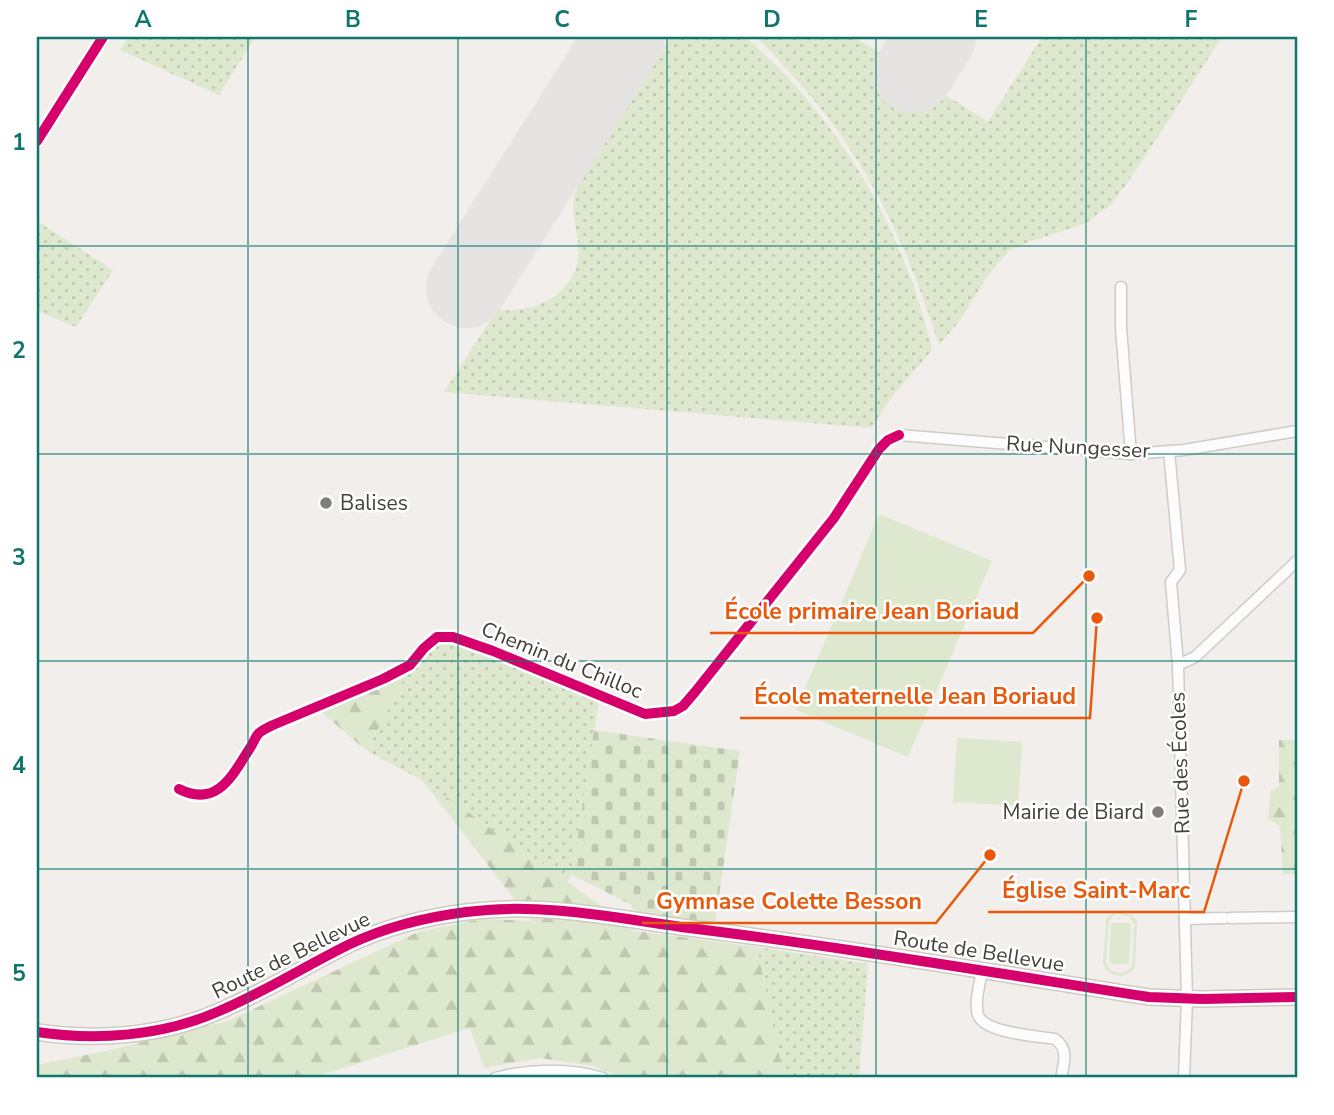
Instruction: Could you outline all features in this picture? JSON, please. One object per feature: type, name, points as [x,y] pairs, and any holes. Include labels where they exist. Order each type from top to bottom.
[{"type":"street","points":[[37,141],[103,37]]},
{"type":"street","points":[[1121,287],[1121,328],[1131,454]]},
{"type":"street","name":"Rue Nungesser","points":[[899,435],[1131,454],[1169,451],[1297,430]]},
{"type":"street","name":"Chemin du Chilloc","points":[[179,789],[193,796],[206,796],[214,792],[225,784],[259,734],[273,724],[383,679],[410,665],[437,637],[453,637],[479,646],[645,714],[674,711],[695,692],[834,518],[879,449],[888,440],[899,435]]},
{"type":"street","name":"Rue des Écoles","points":[[1169,451],[1180,570],[1171,582],[1178,665],[1185,919],[1187,999],[1184,1078]]},
{"type":"street","points":[[1178,665],[1195,657],[1297,561]]},
{"type":"street","name":"Route de Bellevue","points":[[37,1032],[59,1036],[108,1037],[160,1030],[215,1013],[352,943],[395,927],[466,912],[502,909],[585,913],[764,937],[1149,997],[1297,997]]},
{"type":"street","points":[[1185,919],[1297,917]]},
{"type":"street","points":[[982,971],[978,1016],[988,1026],[1060,1043],[1065,1053],[1061,1078]]},
{"type":"street","points":[[495,1078],[530,1071],[567,1072],[603,1078]]},
{"type":"green space","points":[[128,37],[255,37],[219,95],[120,50]]},
{"type":"green space","points":[[671,37],[745,37],[779,68],[810,102],[863,178],[885,220],[920,306],[932,350],[894,394],[871,428],[444,392],[497,310],[542,304],[568,283],[574,273],[578,255],[573,207],[576,191],[593,158]]},
{"type":"green space","points":[[755,37],[854,37],[988,122],[1042,37],[1222,37],[1111,205],[1084,224],[1009,251],[986,278],[959,322],[939,345],[913,271],[881,201],[862,168],[818,105]]},
{"type":"green space","points":[[37,221],[113,270],[76,327],[37,311]]},
{"type":"green space","points":[[879,514],[992,561],[908,757],[796,710]]},
{"type":"green space","points":[[459,644],[599,701],[572,875],[567,881],[422,780],[367,751],[405,676],[428,647]]},
{"type":"green space","points":[[405,676],[367,751],[319,710]]},
{"type":"green space","points":[[594,730],[740,751],[715,923],[640,912],[631,908],[632,905],[572,875]]},
{"type":"green space","points":[[957,738],[1022,742],[1018,806],[953,802]]},
{"type":"green space","points":[[1279,740],[1297,740],[1297,874],[1283,874],[1280,826],[1268,819],[1271,790],[1279,787]]},
{"type":"green space","points":[[422,780],[635,931],[757,947],[784,1078],[626,1078],[591,1066],[540,1058],[484,1068],[470,1028],[311,1078],[37,1078],[37,1065],[228,1021],[418,932],[482,919],[531,921]]},
{"type":"green space","points":[[1115,912],[1131,914],[1137,921],[1135,967],[1127,974],[1114,975],[1103,964],[1106,921],[1109,915]],"holes":[[[1117,914],[1130,916],[1134,925],[1132,965],[1129,970],[1120,973],[1111,971],[1106,963],[1109,921]]]},
{"type":"green space","points":[[1113,923],[1129,923],[1131,926],[1127,964],[1112,964],[1109,960]]},
{"type":"green space","points":[[757,947],[868,964],[859,1078],[784,1078]]},
{"type":"runway","points":[[466,288],[625,37]]},
{"type":"runway","points":[[913,73],[936,37]]},
{"type":"cycle path","points":[[37,141],[103,37]]},
{"type":"cycle path","points":[[179,789],[192,794],[204,795],[213,792],[230,778],[256,736],[262,731],[410,665],[437,637],[453,637],[493,651],[645,714],[674,711],[683,706],[695,692],[834,518],[879,449],[888,440],[899,435]]},
{"type":"cycle path","points":[[37,1032],[105,1036],[174,1027],[234,1005],[350,944],[378,933],[407,923],[494,909],[550,910],[606,916],[862,952],[1149,997],[1297,997]]},
{"type":"place","name":"Balises","points":[[326,503]]},
{"type":"place","name":"École primaire Jean Boriaud","points":[[1089,576]]},
{"type":"place","name":"École maternelle Jean Boriaud","points":[[1097,618]]},
{"type":"place","name":"Église Saint-Marc","points":[[1244,781]]},
{"type":"place","name":"Mairie de Biard","points":[[1158,812]]},
{"type":"place","name":"Gymnase Colette Besson","points":[[990,855]]}]
